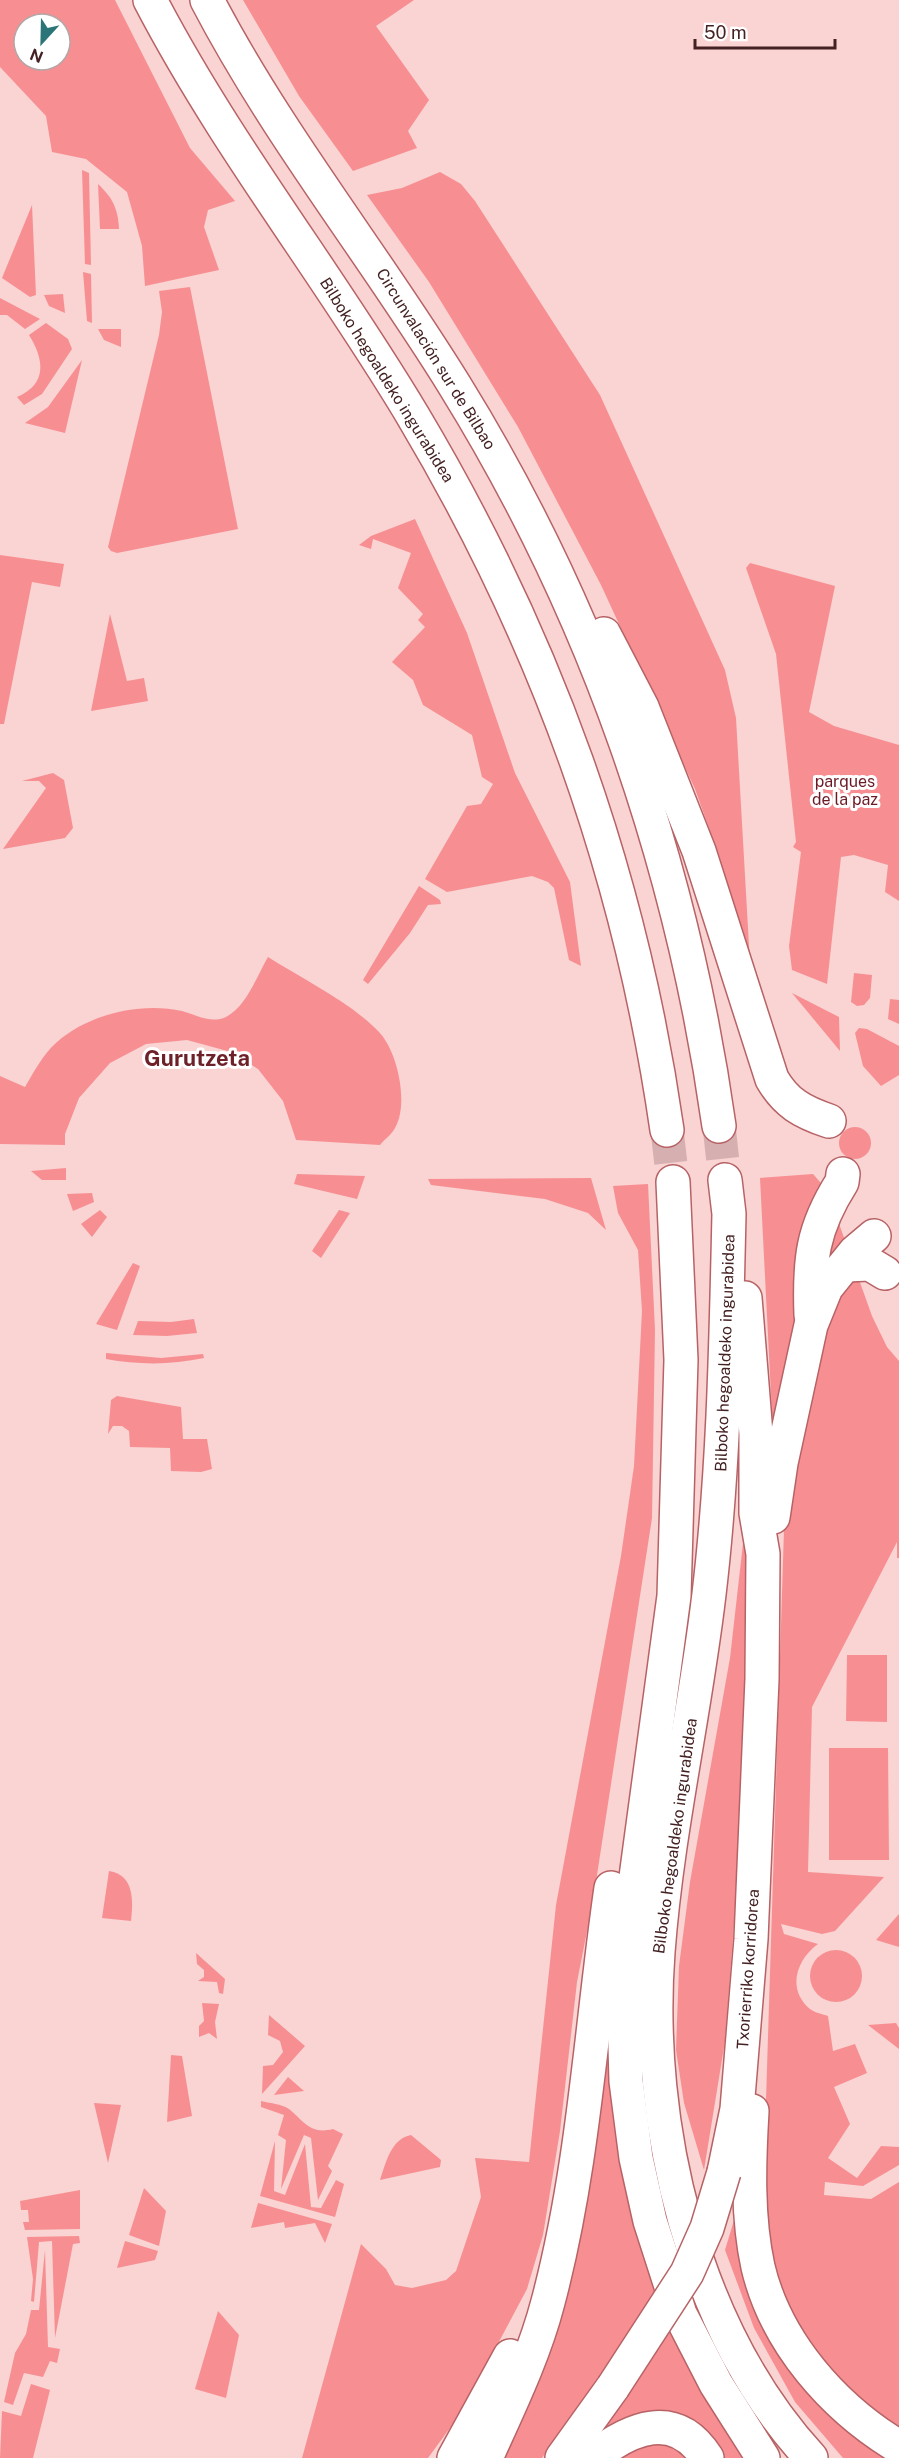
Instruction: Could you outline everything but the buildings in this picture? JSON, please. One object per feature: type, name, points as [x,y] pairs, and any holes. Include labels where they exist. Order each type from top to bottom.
[{"type":"highway","name":"Bilboko hegoaldeko ingurabidea","points":[[150,0],[181,58],[251,171],[412,414],[483,541],[529,638],[575,752],[619,888],[644,991],[667,1130]]},
{"type":"highway","name":"Circunvalación sur de Bilbao","points":[[207,0],[251,78],[456,387],[530,518]]},
{"type":"highway","points":[[530,518],[608,640],[642,707],[699,851],[772,1079],[782,1095],[793,1106],[829,1121]]},
{"type":"highway","points":[[530,518],[596,661],[648,804],[672,886],[695,980],[719,1126]]},
{"type":"highway","points":[[811,1325],[811,1257],[817,1233],[842,1182],[843,1174]]},
{"type":"highway","name":"Bilboko hegoaldeko ingurabidea","points":[[725,1180],[729,1214],[718,1510],[701,1654],[663,1902],[657,1997],[659,2076],[673,2170],[708,2293],[737,2353],[764,2397],[811,2458]]},
{"type":"highway","name":"Bilboko hegoaldeko ingurabidea","points":[[673,1182],[680,1296],[680,1423],[674,1596],[626,1951],[624,2011],[626,2081],[636,2158],[650,2221],[680,2314],[716,2384],[763,2458]]},
{"type":"highway","name":"Txorierriko korridorea","points":[[562,2458],[613,2387],[687,2273],[707,2228],[724,2172],[737,2109],[751,1939],[762,1679],[763,1554],[756,1513],[756,1434],[747,1311],[729,1214]]},
{"type":"highway","points":[[763,1554],[771,1530],[781,1463],[811,1325],[826,1288],[874,1236]]},
{"type":"highway","points":[[845,1265],[870,1264],[885,1273]]},
{"type":"highway","points":[[463,2453],[536,2342],[562,2246],[578,2154],[603,1947],[652,1627],[680,1423]]},
{"type":"highway","points":[[751,1939],[759,1990],[750,2202],[759,2268],[780,2323],[816,2377],[840,2404],[872,2431],[899,2447]]},
{"type":"highway","points":[[592,2458],[616,2441],[650,2427],[670,2428],[685,2435],[699,2445],[707,2458]]},
{"type":"green space","points":[[0,0],[115,0],[190,148],[235,201],[208,210],[204,227],[219,270],[145,286],[142,246],[127,192],[86,159],[52,152],[46,116],[0,67]]},
{"type":"green space","points":[[243,0],[414,0],[376,26],[429,100],[408,131],[417,148],[353,171],[299,96]]},
{"type":"green space","points":[[82,170],[89,173],[91,265],[85,264]]},
{"type":"green space","points":[[440,172],[461,184],[475,201],[600,395],[725,670],[736,718],[750,963],[720,859],[695,789],[601,585],[518,427],[429,282],[367,195],[402,188]]},
{"type":"green space","points":[[98,184],[114,204],[119,229],[100,229]]},
{"type":"green space","points":[[32,205],[36,295],[30,297],[2,278]]},
{"type":"green space","points":[[83,272],[91,274],[92,323],[87,321]]},
{"type":"green space","points":[[190,287],[238,529],[117,553],[108,547],[159,335],[162,312],[159,291]]},
{"type":"green space","points":[[63,294],[65,313],[49,306],[44,295]]},
{"type":"green space","points":[[0,298],[40,319],[25,329],[7,315],[0,315]]},
{"type":"green space","points":[[46,323],[68,339],[72,349],[42,394],[24,405],[17,397],[34,385],[40,370],[38,353],[29,335]]},
{"type":"green space","points":[[98,329],[121,329],[121,347],[104,340]]},
{"type":"green space","points":[[82,360],[65,433],[25,423],[48,407]]},
{"type":"green space","points":[[415,519],[467,633],[515,773],[570,882],[581,966],[569,960],[554,888],[548,882],[532,876],[447,892],[425,879],[467,806],[481,804],[493,784],[482,777],[472,735],[423,705],[413,680],[392,662],[425,627],[418,620],[423,614],[398,588],[411,553],[373,539],[371,549],[359,545],[371,536]]},
{"type":"green space","points":[[0,555],[64,564],[60,587],[32,582],[4,724],[0,724]]},
{"type":"green space","name":"parques de la paz","points":[[750,563],[835,586],[809,712],[834,726],[899,745],[899,901],[885,892],[888,865],[854,855],[841,857],[827,984],[792,970],[789,946],[801,852],[793,847],[796,842],[776,654],[746,568]]},
{"type":"green space","points":[[110,614],[127,681],[144,678],[148,701],[91,711]]},
{"type":"green space","points":[[53,773],[64,780],[73,828],[65,838],[3,849],[46,788],[39,781],[22,781]]},
{"type":"green space","points":[[419,886],[440,900],[441,904],[428,905],[410,933],[368,984],[363,980]]},
{"type":"green space","points":[[268,957],[354,1010],[386,1041],[399,1078],[401,1106],[395,1128],[380,1145],[296,1140],[283,1101],[258,1069],[231,1052],[187,1040],[146,1044],[110,1063],[79,1098],[65,1134],[65,1145],[0,1144],[0,1076],[25,1087],[43,1058],[57,1042],[84,1024],[116,1013],[149,1008],[182,1011],[215,1020],[226,1017],[245,999]]},
{"type":"green space","points":[[854,973],[872,975],[870,998],[864,1005],[857,1006],[851,1002]]},
{"type":"green space","points":[[792,993],[839,1017],[840,1051]]},
{"type":"green space","points":[[890,999],[899,1000],[899,1024],[888,1019]]},
{"type":"green space","points":[[859,1028],[867,1029],[899,1046],[899,1075],[881,1086],[863,1066],[855,1033]]},
{"type":"green space","points":[[855,1127],[866,1132],[871,1143],[866,1154],[855,1159],[844,1154],[839,1143],[844,1132]]},
{"type":"green space","points":[[66,1168],[66,1180],[42,1180],[31,1171]]},
{"type":"green space","points":[[297,1174],[365,1176],[357,1199],[294,1184]]},
{"type":"green space","points":[[813,1174],[827,1190],[872,1316],[887,1347],[899,1361],[899,1558],[897,1558],[897,1542],[812,1707],[808,1872],[884,1877],[835,1931],[822,1934],[781,1924],[784,1934],[818,1944],[800,1966],[796,1984],[798,1993],[810,2009],[828,2016],[833,2051],[855,2044],[867,2073],[834,2087],[850,2124],[828,2158],[857,2178],[881,2146],[899,2147],[899,2165],[863,2186],[825,2182],[824,2195],[871,2199],[899,2182],[899,2429],[862,2403],[819,2354],[791,2314],[768,2259],[763,2195],[785,1498],[773,1434],[760,1178]]},
{"type":"green space","points":[[591,1178],[606,1230],[588,1213],[545,1199],[431,1185],[428,1179]]},
{"type":"green space","points":[[648,1184],[655,1330],[652,1518],[593,1901],[577,1982],[560,2131],[543,2235],[527,2289],[461,2413],[428,2458],[302,2458],[361,2244],[386,2269],[395,2285],[412,2288],[446,2280],[456,2271],[481,2197],[475,2158],[529,2162],[556,1905],[621,1556],[634,1466],[642,1311],[638,1250],[618,1213],[613,1186]]},
{"type":"green space","points":[[92,1193],[94,1202],[73,1211],[67,1194]]},
{"type":"green space","points":[[100,1210],[107,1217],[92,1237],[81,1224]]},
{"type":"green space","points":[[339,1210],[350,1213],[321,1258],[312,1251]]},
{"type":"green space","points":[[133,1263],[140,1266],[117,1330],[96,1324]]},
{"type":"green space","points":[[194,1319],[197,1333],[167,1336],[133,1335],[138,1321],[171,1322]]},
{"type":"green space","points":[[106,1353],[161,1358],[203,1354],[204,1358],[167,1363],[143,1363],[106,1359]]},
{"type":"green space","points":[[117,1396],[181,1407],[183,1439],[207,1439],[212,1469],[201,1472],[171,1471],[170,1448],[130,1447],[129,1431],[122,1426],[113,1426],[108,1434],[111,1400]]},
{"type":"green space","points":[[746,1517],[748,1677],[744,1793],[725,2041],[704,2170],[684,2103],[676,2050],[679,1966],[690,1882],[730,1658]]},
{"type":"green space","points":[[847,1655],[887,1655],[887,1722],[846,1721]]},
{"type":"green space","points":[[829,1748],[888,1748],[889,1860],[829,1860]]},
{"type":"green space","points":[[109,1871],[124,1878],[131,1890],[131,1921],[102,1918]]},
{"type":"green space","points":[[899,1914],[899,1947],[876,1940]]},
{"type":"green space","points":[[831,1950],[841,1950],[851,1954],[858,1961],[862,1976],[858,1991],[851,1998],[841,2002],[831,2002],[821,1998],[814,1991],[810,1981],[810,1971],[814,1961],[821,1954]]},
{"type":"green space","points":[[196,1953],[225,1979],[223,1994],[219,1993],[217,1982],[198,1981],[204,1977],[204,1970],[197,1964]]},
{"type":"green space","points":[[202,2003],[219,2004],[215,2022],[217,2039],[209,2033],[199,2037],[199,2026],[204,2021]]},
{"type":"green space","points":[[269,2015],[305,2046],[262,2094],[263,2066],[273,2065],[283,2052],[280,2041],[268,2035]]},
{"type":"green space","points":[[896,2023],[899,2028],[899,2049],[868,2025]]},
{"type":"green space","points":[[606,2027],[614,2118],[630,2194],[660,2288],[542,2458],[500,2458],[533,2395],[587,2200]]},
{"type":"green space","points":[[171,2055],[182,2056],[192,2116],[167,2122]]},
{"type":"green space","points":[[288,2077],[304,2091],[274,2095]]},
{"type":"green space","points":[[261,2101],[286,2107],[308,2126],[319,2130],[333,2129],[343,2134],[328,2166],[332,2171],[318,2200],[311,2138],[304,2135],[281,2189],[286,2140],[278,2135],[284,2115],[261,2107]]},
{"type":"green space","points":[[94,2103],[121,2105],[108,2163]]},
{"type":"green space","points":[[411,2135],[441,2160],[440,2167],[380,2180],[394,2146],[404,2137]]},
{"type":"green space","points":[[275,2141],[274,2191],[285,2195],[305,2144],[311,2207],[321,2208],[336,2180],[344,2184],[335,2217],[260,2196]]},
{"type":"green space","points":[[144,2188],[166,2211],[159,2246],[129,2235]]},
{"type":"green space","points":[[80,2190],[80,2229],[25,2230],[23,2222],[29,2222],[28,2210],[21,2210],[20,2201]]},
{"type":"green space","points":[[258,2203],[332,2224],[325,2243],[315,2223],[285,2228],[284,2222],[251,2228]]},
{"type":"green space","points":[[738,2207],[763,2306],[899,2458],[843,2458],[795,2402],[754,2328],[725,2250]]},
{"type":"green space","points":[[79,2236],[80,2243],[73,2244],[55,2338],[52,2241],[39,2242],[34,2302],[31,2301],[33,2279],[27,2237]]},
{"type":"green space","points":[[125,2241],[158,2251],[155,2260],[117,2268]]},
{"type":"green space","points":[[45,2250],[48,2347],[60,2349],[57,2363],[50,2361],[43,2377],[24,2373],[13,2405],[4,2402],[15,2353],[26,2334],[31,2310],[39,2310]]},
{"type":"green space","points":[[218,2311],[239,2335],[226,2398],[195,2389]]},
{"type":"green space","points":[[670,2327],[742,2458],[720,2458],[639,2417],[606,2427]]},
{"type":"green space","points":[[31,2384],[50,2390],[33,2458],[0,2458],[2,2411],[21,2416]]},
{"type":"green space","points":[[664,2437],[694,2458],[609,2458]]},
{"type":"tunnel","points":[[719,1126],[725,1180]]},
{"type":"tunnel","points":[[667,1130],[673,1182]]},
{"type":"district","name":"Gurutzeta","points":[[197,1058]]}]
